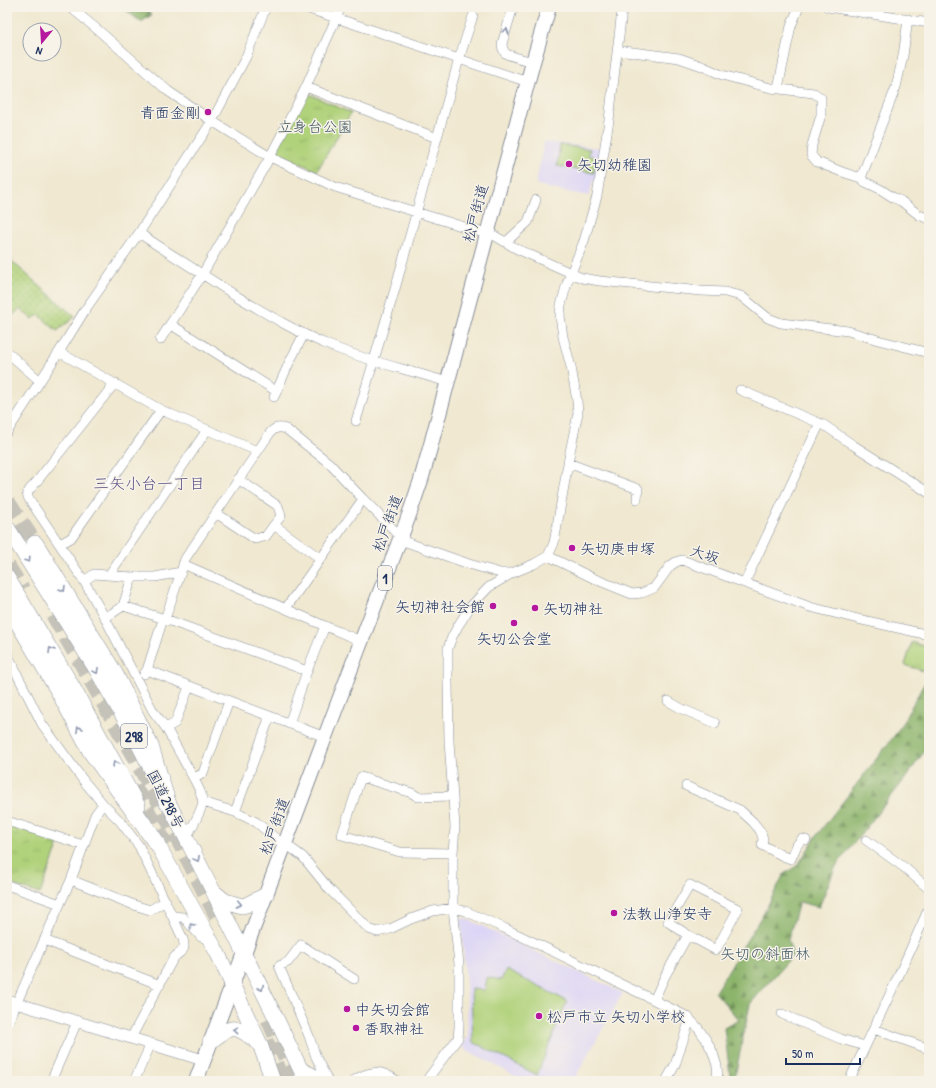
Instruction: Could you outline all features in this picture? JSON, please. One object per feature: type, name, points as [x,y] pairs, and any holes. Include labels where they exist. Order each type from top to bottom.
[{"type":"highway","name":"国道298号","points":[[7,527],[100,676],[134,735],[213,891],[306,1081]]},
{"type":"highway","points":[[35,544],[115,675],[150,746],[167,802]]},
{"type":"highway","name":"国道298号","points":[[7,577],[71,684],[210,940],[260,1044],[273,1081]]},
{"type":"highway","points":[[7,603],[59,691],[92,751],[156,842]]},
{"type":"highway","points":[[213,891],[225,901],[242,906],[246,906],[266,895]]},
{"type":"highway","points":[[210,1042],[228,1029],[235,1028],[243,1031],[260,1044]]},
{"type":"main road","name":"松戸街道","points":[[196,1081],[421,480],[549,7]]},
{"type":"street","points":[[70,7],[168,91],[212,121],[270,157],[335,187],[495,236],[517,249],[582,278],[701,291],[725,292],[741,296],[768,318],[781,323],[848,331],[929,353]]},
{"type":"street","points":[[7,432],[85,310],[139,233],[212,121],[246,57],[266,7]]},
{"type":"street","points":[[303,7],[528,82]]},
{"type":"street","points":[[160,340],[202,274],[270,157],[306,87],[341,7]]},
{"type":"street","points":[[513,7],[502,44],[502,49],[510,55],[533,62]]},
{"type":"street","points":[[426,1081],[458,1038],[459,964],[453,908],[453,853],[455,828],[452,796],[448,648],[452,637],[470,607],[489,587],[512,573],[534,564],[548,556],[554,543],[578,413],[571,367],[563,337],[560,316],[562,298],[584,241],[597,196],[609,120],[622,19],[622,7]]},
{"type":"street","points":[[778,88],[791,26],[799,7]]},
{"type":"street","points":[[828,7],[929,22]]},
{"type":"street","points":[[356,420],[459,58],[473,16]]},
{"type":"street","points":[[861,178],[896,87],[904,56],[908,19]]},
{"type":"street","points":[[617,50],[679,58],[722,75],[771,88],[814,93],[821,98],[821,115],[812,145],[811,155],[817,162],[861,178],[865,182],[901,201],[920,215],[929,219]]},
{"type":"street","points":[[306,87],[437,138]]},
{"type":"street","points":[[506,242],[528,222],[536,200]]},
{"type":"street","points":[[139,233],[264,312],[304,334],[327,345],[374,361],[447,382]]},
{"type":"street","points":[[170,324],[275,394],[304,334]]},
{"type":"street","points":[[7,352],[40,381]]},
{"type":"street","points":[[59,352],[160,410],[257,451]]},
{"type":"street","points":[[115,384],[30,489],[28,494],[29,498],[60,544],[105,618],[153,711],[166,728],[200,791],[203,802],[199,815],[186,838]]},
{"type":"street","points":[[740,390],[820,423],[929,493]]},
{"type":"street","points":[[60,544],[71,538],[160,410]]},
{"type":"street","points":[[745,582],[820,423]]},
{"type":"street","points":[[135,678],[147,670],[184,559],[257,451],[270,433],[279,427],[286,429],[329,463],[363,500],[406,542],[500,574],[512,573]]},
{"type":"street","points":[[109,575],[207,430]]},
{"type":"street","points":[[568,463],[638,489],[637,499]]},
{"type":"street","points":[[216,513],[255,539],[266,536],[281,516],[278,506],[238,479]]},
{"type":"street","points":[[286,608],[363,500]]},
{"type":"street","points":[[274,525],[321,559]]},
{"type":"street","name":"大坂","points":[[548,556],[595,579],[632,594],[642,593],[654,588],[670,566],[682,560],[810,607],[929,635]]},
{"type":"street","points":[[84,582],[94,574],[155,577],[182,568],[286,608],[325,626],[361,640]]},
{"type":"street","points":[[105,618],[123,606],[132,577]]},
{"type":"street","points":[[123,606],[164,619],[307,672]]},
{"type":"street","points":[[289,724],[325,626]]},
{"type":"street","points":[[7,653],[10,667],[42,724],[83,780],[103,804],[120,821],[139,846],[166,901],[185,945],[180,953],[173,959],[132,1038]]},
{"type":"street","points":[[147,670],[325,737]]},
{"type":"street","points":[[166,728],[175,723],[189,686]]},
{"type":"street","points":[[194,780],[203,773],[229,701]]},
{"type":"street","points":[[668,702],[715,723]]},
{"type":"street","points":[[235,812],[270,716]]},
{"type":"street","points":[[452,796],[418,797],[412,793],[361,777],[342,835],[400,852],[453,853]]},
{"type":"street","points":[[686,786],[740,810],[761,832],[763,839],[762,845],[783,856],[791,859],[797,845],[802,839],[806,840]]},
{"type":"street","points":[[203,802],[235,812],[256,822],[285,846],[292,848],[303,857],[329,889],[369,928],[377,932],[390,929],[433,911],[453,908],[465,911],[504,928],[654,1000],[690,1019],[707,1041],[713,1053],[717,1066],[718,1081]]},
{"type":"street","points":[[7,1025],[12,1002],[44,940],[71,880],[95,815],[103,804]]},
{"type":"street","points":[[7,821],[84,845]]},
{"type":"street","points":[[866,840],[905,868],[929,888]]},
{"type":"street","points":[[71,880],[150,910],[166,901]]},
{"type":"street","points":[[7,885],[60,904]]},
{"type":"street","points":[[690,885],[738,909],[716,950],[688,935],[668,922],[690,885]]},
{"type":"street","points":[[849,1081],[929,908]]},
{"type":"street","points":[[172,916],[184,918],[201,937],[210,940]]},
{"type":"street","points":[[654,1000],[665,976],[688,935]]},
{"type":"street","points":[[44,940],[160,984]]},
{"type":"street","points":[[327,1080],[316,1057],[309,1036],[279,966],[288,962],[301,945],[354,979]]},
{"type":"street","points":[[12,1002],[203,1060]]},
{"type":"street","points":[[782,1014],[841,1039],[865,1046]]},
{"type":"street","points":[[666,1081],[675,1065],[690,1019]]},
{"type":"street","points":[[51,1081],[77,1022]]},
{"type":"street","points":[[874,1029],[929,1049]]},
{"type":"street","points":[[134,1081],[151,1044]]},
{"type":"street","points":[[298,1065],[327,1080]]},
{"type":"street","points":[[353,1081],[362,1075],[377,1072],[389,1075],[397,1081]]},
{"type":"shaded area","name":"矢切幼稚園","points":[[544,142],[601,148],[596,180],[593,180],[589,196],[551,189],[536,184]]},
{"type":"shaded area","name":"松戸市立 矢切小学校","points":[[465,918],[623,993],[573,1081],[524,1081],[462,1047],[468,1036],[467,996],[461,920]]},
{"type":"green space","points":[[122,7],[143,7],[152,15],[141,22]]},
{"type":"green space","name":"立身台公園","points":[[305,92],[351,113],[317,171],[276,152]]},
{"type":"green space","points":[[560,145],[590,149],[588,155],[595,157],[594,173],[557,166]]},
{"type":"green space","points":[[7,257],[75,317],[57,331],[39,315],[32,319],[20,309],[13,315],[7,309]]},
{"type":"green space","points":[[912,642],[929,648],[929,673],[905,665]]},
{"type":"green space","name":"矢切の斜面林","points":[[929,680],[929,745],[904,780],[836,866],[819,907],[799,902],[788,940],[793,955],[750,1004],[734,1081],[729,1081],[730,1075],[724,1028],[739,1020],[715,992],[766,909],[784,874],[798,865],[817,835],[898,731],[924,684]]},
{"type":"green space","points":[[7,825],[60,841],[40,894],[7,883]]},
{"type":"green space","points":[[506,970],[567,1001],[537,1075],[473,1042],[471,989],[485,990],[487,977],[501,980]]},
{"type":"tunnel","points":[[7,502],[35,544]]},
{"type":"tunnel","points":[[7,566],[22,590]]},
{"type":"tunnel","points":[[54,615],[155,793],[219,919]]},
{"type":"tunnel","points":[[134,787],[166,846]]},
{"type":"tunnel","points":[[269,1019],[296,1081]]},
{"type":"tunnel","points":[[265,1041],[282,1081]]},
{"type":"place","name":"青面金剛","points":[[208,112]]},
{"type":"place","name":"矢切幼稚園","points":[[569,164]]},
{"type":"place","name":"矢切庚申塚","points":[[572,548]]},
{"type":"place","name":"矢切神社会館","points":[[493,606]]},
{"type":"place","name":"矢切神社","points":[[535,608]]},
{"type":"place","name":"矢切公会堂","points":[[514,623]]},
{"type":"place","name":"法教山浄安寺","points":[[614,913]]},
{"type":"place","name":"中矢切会館","points":[[347,1009]]},
{"type":"place","name":"松戸市立 矢切小学校","points":[[539,1016]]},
{"type":"place","name":"香取神社","points":[[356,1028]]},
{"type":"district","name":"三矢小台一丁目","points":[[149,483]]}]
